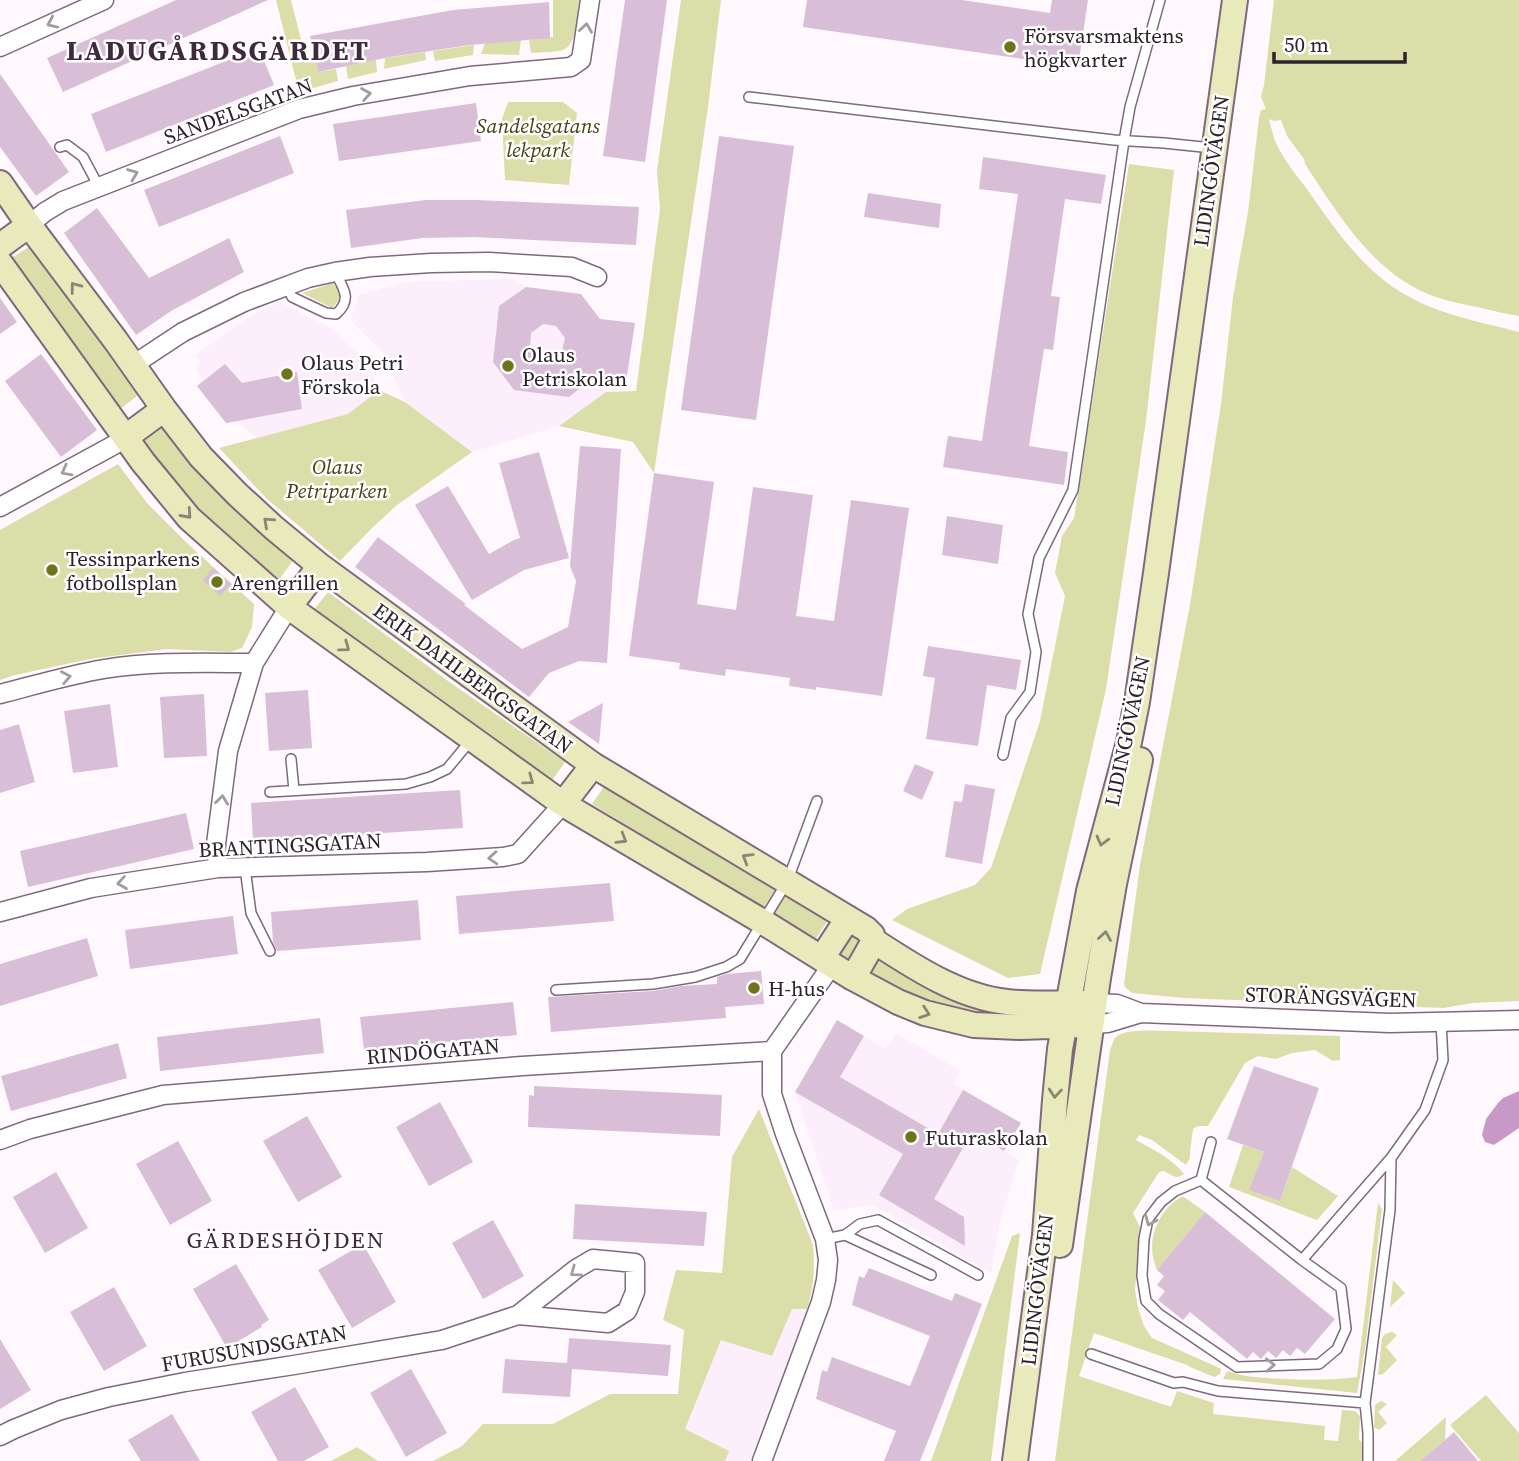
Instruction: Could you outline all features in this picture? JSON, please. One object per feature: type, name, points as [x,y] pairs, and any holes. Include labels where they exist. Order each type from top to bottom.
[{"type":"street","points":[[0,47],[104,0]]},
{"type":"street","name":"SANDELSGATAN","points":[[29,225],[63,201],[299,109],[353,96],[470,76],[571,67],[580,60],[590,0]]},
{"type":"street","name":"LIDINGÖVÄGEN","points":[[1015,1461],[1045,1235],[1055,1100],[1066,1014],[1089,891],[1137,702],[1235,0]]},
{"type":"street","name":"LIDINGÖVÄGEN","points":[[1031,1461],[1093,1014],[1114,884],[1142,752],[1163,624],[1248,0]]},
{"type":"street","name":"ERIK DAHLBERGSGATAN","points":[[0,183],[201,457],[237,494],[320,566],[593,765],[866,929],[874,942],[928,974],[972,995],[1066,1014]]},
{"type":"street","points":[[0,246],[29,225]]},
{"type":"street","points":[[133,365],[183,332],[244,302],[308,278],[335,272],[431,263],[489,262],[572,267],[597,277]]},
{"type":"street","points":[[0,263],[125,437],[189,518],[289,607],[563,804],[853,978],[925,1013],[948,1020],[995,1027],[1066,1014],[1093,1014]]},
{"type":"street","points":[[0,507],[114,446],[164,409]]},
{"type":"street","points":[[218,868],[216,844],[228,751],[254,663],[289,607],[320,566]]},
{"type":"street","points":[[0,694],[106,669],[156,664],[254,663]]},
{"type":"street","points":[[563,804],[593,765]]},
{"type":"street","name":"BRANTINGSGATAN","points":[[0,912],[91,888],[218,868],[503,857],[518,854],[563,804]]},
{"type":"street","points":[[762,1461],[821,1302],[827,1280],[828,1259],[825,1239],[772,1094],[772,1051],[827,962],[848,918]]},
{"type":"street","points":[[853,978],[874,942]]},
{"type":"street","name":"STORÄNGSVÄGEN","points":[[1093,1014],[1108,1023],[1141,1013],[1390,1023],[1519,1020]]},
{"type":"street","name":"RINDÖGATAN","points":[[0,1140],[30,1129],[163,1095],[522,1066],[772,1051]]},
{"type":"street","name":"FURUSUNDSGATAN","points":[[0,1436],[61,1410],[109,1397],[442,1340],[518,1315],[576,1269],[593,1259],[635,1263],[635,1292],[627,1311],[608,1323],[518,1315]]},
{"type":"lane","points":[[1003,755],[1011,718],[1030,692],[1036,652],[1028,614],[1039,558],[1073,490],[1130,107],[1160,0]]},
{"type":"lane","points":[[749,97],[1124,141],[1214,148]]},
{"type":"lane","points":[[60,147],[67,145],[83,157],[99,187]]},
{"type":"lane","points":[[287,286],[292,297],[326,313],[335,314],[345,302],[346,293],[335,272]]},
{"type":"lane","points":[[270,792],[406,784],[418,781],[447,769],[472,738]]},
{"type":"lane","points":[[291,759],[294,790]]},
{"type":"lane","points":[[556,990],[653,984],[695,977],[740,959],[787,882],[817,801]]},
{"type":"lane","points":[[245,867],[251,913],[270,951]]},
{"type":"lane","points":[[1302,1260],[1391,1158],[1425,1110],[1443,1060],[1441,1023]]},
{"type":"lane","points":[[1201,1180],[1211,1142]]},
{"type":"lane","points":[[1368,1461],[1365,1402],[1390,1210],[1391,1158]]},
{"type":"lane","points":[[1201,1180],[1341,1288],[1346,1329],[1337,1349],[1320,1364],[1237,1367],[1159,1314],[1146,1301],[1142,1276],[1148,1219],[1160,1202],[1175,1191],[1201,1180]]},
{"type":"lane","points":[[825,1239],[845,1235],[860,1224],[878,1220],[978,1275]]},
{"type":"lane","points":[[845,1235],[932,1275]]},
{"type":"lane","points":[[1091,1354],[1174,1383],[1183,1382],[1219,1391],[1365,1402]]},
{"type":"shaded area","name":"Olaus Petriskolan","points":[[514,279],[526,287],[600,319],[635,323],[626,382],[612,380],[606,392],[559,426],[472,452],[405,402],[382,351],[351,321],[358,295],[406,282]]},
{"type":"shaded area","name":"Olaus Petri Förskola","points":[[280,302],[331,328],[368,362],[379,390],[348,414],[257,438],[237,421],[226,423],[197,386],[204,380],[195,368],[201,363],[195,355],[248,317]]},
{"type":"shaded area","name":"Futuraskolan","points":[[837,1020],[885,1049],[896,1033],[960,1071],[954,1084],[1021,1123],[1005,1151],[1019,1160],[1000,1222],[991,1273],[873,1205],[834,1210],[795,1092]]},
{"type":"shaded area","points":[[1519,1091],[1519,1128],[1494,1145],[1485,1142],[1482,1135],[1486,1119],[1503,1098]]},
{"type":"shaded area","points":[[792,1308],[807,1309],[750,1461],[725,1461],[728,1451],[685,1429],[721,1339]]},
{"type":"green space","points":[[276,0],[291,0],[303,47],[307,46],[308,53],[304,55],[306,61],[315,59],[318,72],[336,69],[338,81],[299,92]]},
{"type":"green space","points":[[553,0],[579,0],[572,40],[565,49],[531,53],[529,40],[553,37]]},
{"type":"green space","points":[[681,0],[721,0],[708,107],[654,473],[633,442],[559,426],[606,392],[636,391],[660,209],[657,171]]},
{"type":"green space","points":[[1274,0],[1519,0],[1519,316],[1436,297],[1418,290],[1393,274],[1364,246],[1339,215],[1287,136],[1281,120],[1269,119],[1276,142],[1291,168],[1339,234],[1377,274],[1406,295],[1433,308],[1519,332],[1519,1001],[1472,1003],[1444,1008],[1183,998],[1132,993],[1124,984],[1140,865],[1190,605],[1221,404],[1233,297],[1248,212],[1259,118],[1261,110],[1266,109],[1261,97]]},
{"type":"green space","points":[[521,40],[519,55],[481,54],[485,43]]},
{"type":"green space","points":[[474,45],[473,55],[435,61],[433,51]]},
{"type":"green space","points":[[425,52],[426,60],[384,69],[385,58]]},
{"type":"green space","points":[[376,60],[377,72],[348,79],[346,66]]},
{"type":"green space","name":"Sandelsgatans lekpark","points":[[508,102],[563,102],[577,113],[569,185],[505,180],[502,119]]},
{"type":"green space","points":[[1129,164],[1174,170],[1146,421],[1106,689],[1040,974],[1008,978],[892,920],[907,909],[975,885],[991,868],[1040,721],[1065,596],[1055,573],[1062,536],[1074,518]]},
{"type":"green space","points":[[32,245],[141,393],[119,410],[10,259]]},
{"type":"green space","points":[[333,283],[341,294],[332,308],[302,293]]},
{"type":"green space","name":"Olaus Petriparken","points":[[379,390],[405,402],[472,452],[397,505],[340,561],[266,498],[219,448],[348,414]]},
{"type":"green space","points":[[159,426],[165,428],[213,488],[294,559],[279,580],[194,506],[143,442],[145,434]]},
{"type":"green space","points":[[118,464],[147,503],[254,604],[252,627],[242,648],[230,652],[167,649],[90,659],[0,680],[0,530]]},
{"type":"green space","points":[[328,592],[448,681],[565,762],[551,782],[312,612]]},
{"type":"green space","points":[[605,785],[828,920],[815,940],[592,804]]},
{"type":"green space","points":[[852,934],[862,942],[849,959],[840,951],[845,938]]},
{"type":"green space","points":[[881,950],[1031,1017],[975,1015],[920,998],[868,971]]},
{"type":"green space","points":[[1140,1031],[1340,1036],[1340,1060],[1333,1061],[1315,1050],[1292,1053],[1276,1059],[1258,1056],[1245,1063],[1208,1126],[1193,1129],[1190,1158],[1186,1165],[1152,1140],[1139,1135],[1136,1140],[1168,1159],[1184,1174],[1176,1177],[1164,1171],[1159,1172],[1133,1213],[1140,1227],[1135,1290],[1144,1326],[1152,1338],[1221,1369],[1220,1374],[1214,1377],[1094,1333],[1079,1376],[1171,1407],[1177,1391],[1214,1403],[1213,1414],[1325,1426],[1324,1440],[1338,1441],[1342,1410],[1355,1411],[1360,1416],[1359,1439],[1363,1444],[1363,1461],[1055,1461],[1110,1050],[1115,1038],[1125,1033]]},
{"type":"green space","points":[[759,1109],[813,1245],[813,1277],[807,1309],[792,1309],[772,1356],[721,1340],[685,1429],[729,1451],[725,1461],[433,1461],[462,1446],[483,1424],[553,1424],[610,1394],[678,1394],[684,1330],[663,1320],[676,1270],[722,1273],[732,1157]]},
{"type":"green space","points":[[1243,1145],[1264,1152],[1250,1190],[1280,1201],[1292,1167],[1338,1196],[1317,1220],[1229,1187]]},
{"type":"green space","points":[[1181,1197],[1205,1212],[1157,1270],[1152,1250],[1155,1229],[1165,1211]]},
{"type":"green space","points":[[1378,1203],[1382,1209],[1357,1393],[1223,1379],[1228,1371],[1247,1376],[1290,1379],[1357,1377]]},
{"type":"green space","points":[[1020,1233],[991,1461],[931,1461],[1012,1236]]},
{"type":"green space","points":[[1393,1280],[1405,1293],[1390,1307]]},
{"type":"green space","points":[[1392,1332],[1397,1335],[1386,1347],[1397,1360],[1383,1374],[1378,1375],[1382,1338]]},
{"type":"green space","points":[[1486,1395],[1519,1433],[1519,1461],[1481,1461],[1450,1425]]},
{"type":"green space","points":[[1381,1401],[1387,1404],[1378,1412],[1387,1423],[1379,1430],[1374,1427],[1375,1405]]},
{"type":"green space","points":[[1446,1417],[1445,1440],[1420,1461],[1395,1461]]},
{"type":"green space","points":[[357,1447],[378,1461],[331,1461]]},
{"type":"building","points":[[176,0],[268,0],[63,92],[47,58]]},
{"type":"building","points":[[625,0],[667,0],[645,162],[603,156]]},
{"type":"building","name":"Försvarsmaktens högkvarter","points":[[807,0],[962,0],[1050,13],[1052,0],[1088,0],[1078,67],[803,27]]},
{"type":"building","points":[[549,2],[550,38],[470,45],[390,57],[318,72],[310,36],[453,10]]},
{"type":"building","points":[[259,48],[274,85],[106,152],[91,114]]},
{"type":"building","points":[[0,74],[69,172],[36,196],[0,147]]},
{"type":"building","points":[[476,103],[481,141],[339,161],[333,124]]},
{"type":"building","points":[[280,136],[294,173],[159,227],[144,190]]},
{"type":"building","points":[[719,136],[794,146],[756,420],[681,410]]},
{"type":"building","points":[[983,157],[1106,175],[1101,204],[1065,199],[1051,296],[1060,297],[1053,350],[1044,349],[1029,446],[1068,452],[1064,485],[943,467],[948,436],[982,441],[1018,194],[979,189]]},
{"type":"building","points":[[868,193],[941,204],[939,228],[864,217]]},
{"type":"building","points":[[426,200],[639,207],[636,245],[474,237],[422,238],[351,248],[346,210]]},
{"type":"building","points":[[97,208],[149,278],[229,238],[244,272],[171,311],[136,335],[64,233]]},
{"type":"building","points":[[526,287],[581,294],[600,319],[635,323],[626,382],[594,377],[569,397],[514,390],[493,362],[499,306]],"holes":[[[543,324],[556,326],[565,338],[562,351],[554,358],[538,358],[530,349],[531,333]]]},
{"type":"building","points":[[0,298],[17,322],[0,334]]},
{"type":"building","points":[[41,354],[97,430],[61,457],[5,381]]},
{"type":"building","points":[[225,364],[242,383],[297,372],[302,409],[226,423],[197,386]]},
{"type":"building","points":[[580,446],[621,449],[607,663],[579,661],[549,673],[529,697],[355,567],[378,537],[522,649],[568,627],[576,581],[570,566]]},
{"type":"building","points":[[539,452],[569,558],[524,570],[472,600],[415,505],[448,486],[489,554],[520,538],[499,463]]},
{"type":"building","points":[[654,473],[714,482],[697,604],[736,610],[753,487],[813,495],[796,616],[834,621],[851,500],[909,508],[882,696],[789,686],[790,678],[726,669],[725,676],[679,669],[680,663],[629,656]]},
{"type":"building","points":[[947,516],[1003,525],[998,564],[942,555]]},
{"type":"building","name":"Arengrillen","points":[[213,568],[231,584],[220,596],[203,580]]},
{"type":"building","points":[[928,646],[1021,660],[1016,690],[987,685],[978,746],[926,739],[935,678],[923,676]]},
{"type":"building","points":[[308,690],[312,748],[269,751],[265,693]]},
{"type":"building","points":[[204,694],[207,756],[164,758],[160,697]]},
{"type":"building","points":[[603,703],[599,744],[568,722]]},
{"type":"building","points":[[110,704],[118,767],[73,773],[64,711]]},
{"type":"building","points":[[19,724],[35,782],[0,793],[0,730]]},
{"type":"building","points":[[915,764],[934,772],[922,800],[903,791]]},
{"type":"building","points":[[965,784],[995,789],[982,864],[945,857],[954,801],[962,802]]},
{"type":"building","points":[[460,790],[463,828],[253,841],[251,803]]},
{"type":"building","points":[[186,813],[194,849],[28,887],[20,851]]},
{"type":"building","points":[[610,883],[614,921],[459,934],[456,896]]},
{"type":"building","points":[[418,900],[421,940],[277,951],[273,942],[271,912]]},
{"type":"building","points":[[233,916],[238,954],[130,969],[125,930]]},
{"type":"building","points":[[87,938],[98,976],[0,1006],[0,964]]},
{"type":"building","points":[[761,971],[764,1004],[725,1007],[726,1018],[551,1032],[548,997],[717,984],[717,977],[727,974]]},
{"type":"building","points":[[513,1002],[517,1035],[364,1050],[360,1017]]},
{"type":"building","points":[[320,1018],[324,1053],[160,1071],[157,1037]]},
{"type":"building","points":[[837,1020],[864,1036],[840,1077],[938,1134],[963,1090],[1021,1123],[1004,1151],[972,1132],[934,1199],[964,1217],[965,1246],[879,1195],[903,1154],[795,1092]]},
{"type":"building","points":[[118,1043],[127,1078],[11,1111],[1,1076]]},
{"type":"building","points":[[1254,1066],[1319,1088],[1280,1201],[1249,1190],[1264,1152],[1227,1139]]},
{"type":"building","points":[[534,1086],[722,1095],[720,1136],[528,1127],[529,1095],[534,1096]]},
{"type":"building","points":[[440,1102],[473,1162],[429,1186],[396,1127]]},
{"type":"building","points":[[307,1116],[342,1177],[298,1202],[263,1141]]},
{"type":"building","points":[[178,1141],[212,1201],[170,1225],[136,1164]]},
{"type":"building","points":[[56,1172],[88,1228],[45,1253],[13,1197]]},
{"type":"building","points":[[575,1204],[707,1212],[704,1246],[573,1239]]},
{"type":"building","points":[[1205,1212],[1335,1319],[1305,1354],[1297,1348],[1290,1356],[1283,1350],[1276,1358],[1268,1351],[1261,1359],[1253,1352],[1247,1359],[1190,1312],[1183,1320],[1158,1300],[1165,1291],[1157,1285],[1164,1276],[1157,1270]]},
{"type":"building","points":[[493,1220],[524,1276],[483,1299],[452,1243]]},
{"type":"building","points":[[363,1244],[396,1302],[352,1328],[318,1270]]},
{"type":"building","points":[[236,1264],[269,1320],[227,1348],[193,1289]]},
{"type":"building","points":[[869,1268],[952,1301],[955,1293],[982,1304],[920,1461],[884,1461],[896,1431],[816,1399],[822,1370],[827,1372],[832,1357],[910,1386],[930,1336],[852,1305],[859,1276],[864,1278]]},
{"type":"building","points":[[114,1287],[147,1346],[104,1371],[70,1312]]},
{"type":"building","points":[[569,1338],[671,1345],[668,1376],[572,1369],[570,1397],[502,1393],[505,1359],[567,1363]]},
{"type":"building","points":[[0,1339],[31,1390],[0,1409]]},
{"type":"building","points":[[411,1369],[447,1433],[406,1457],[370,1393]]},
{"type":"building","points":[[295,1387],[329,1447],[304,1461],[278,1461],[251,1412]]},
{"type":"building","points":[[172,1414],[200,1461],[141,1461],[128,1440]]},
{"type":"building","points":[[1454,1432],[1478,1461],[1420,1461],[1445,1440]]},
{"type":"place","name":"Försvarsmaktens högkvarter","points":[[1010,47]]},
{"type":"place","name":"Olaus Petriskolan","points":[[508,366]]},
{"type":"place","name":"Olaus Petri Förskola","points":[[287,374]]},
{"type":"place","name":"Tessinparkens fotbollsplan","points":[[52,570]]},
{"type":"place","name":"Arengrillen","points":[[217,582]]},
{"type":"place","name":"H-hus","points":[[754,988]]},
{"type":"place","name":"Futuraskolan","points":[[911,1137]]},
{"type":"district","name":"LADUGÅRDSGÄRDET","points":[[218,50]]},
{"type":"district","name":"GÄRDESHÖJDEN","points":[[286,1240]]}]
